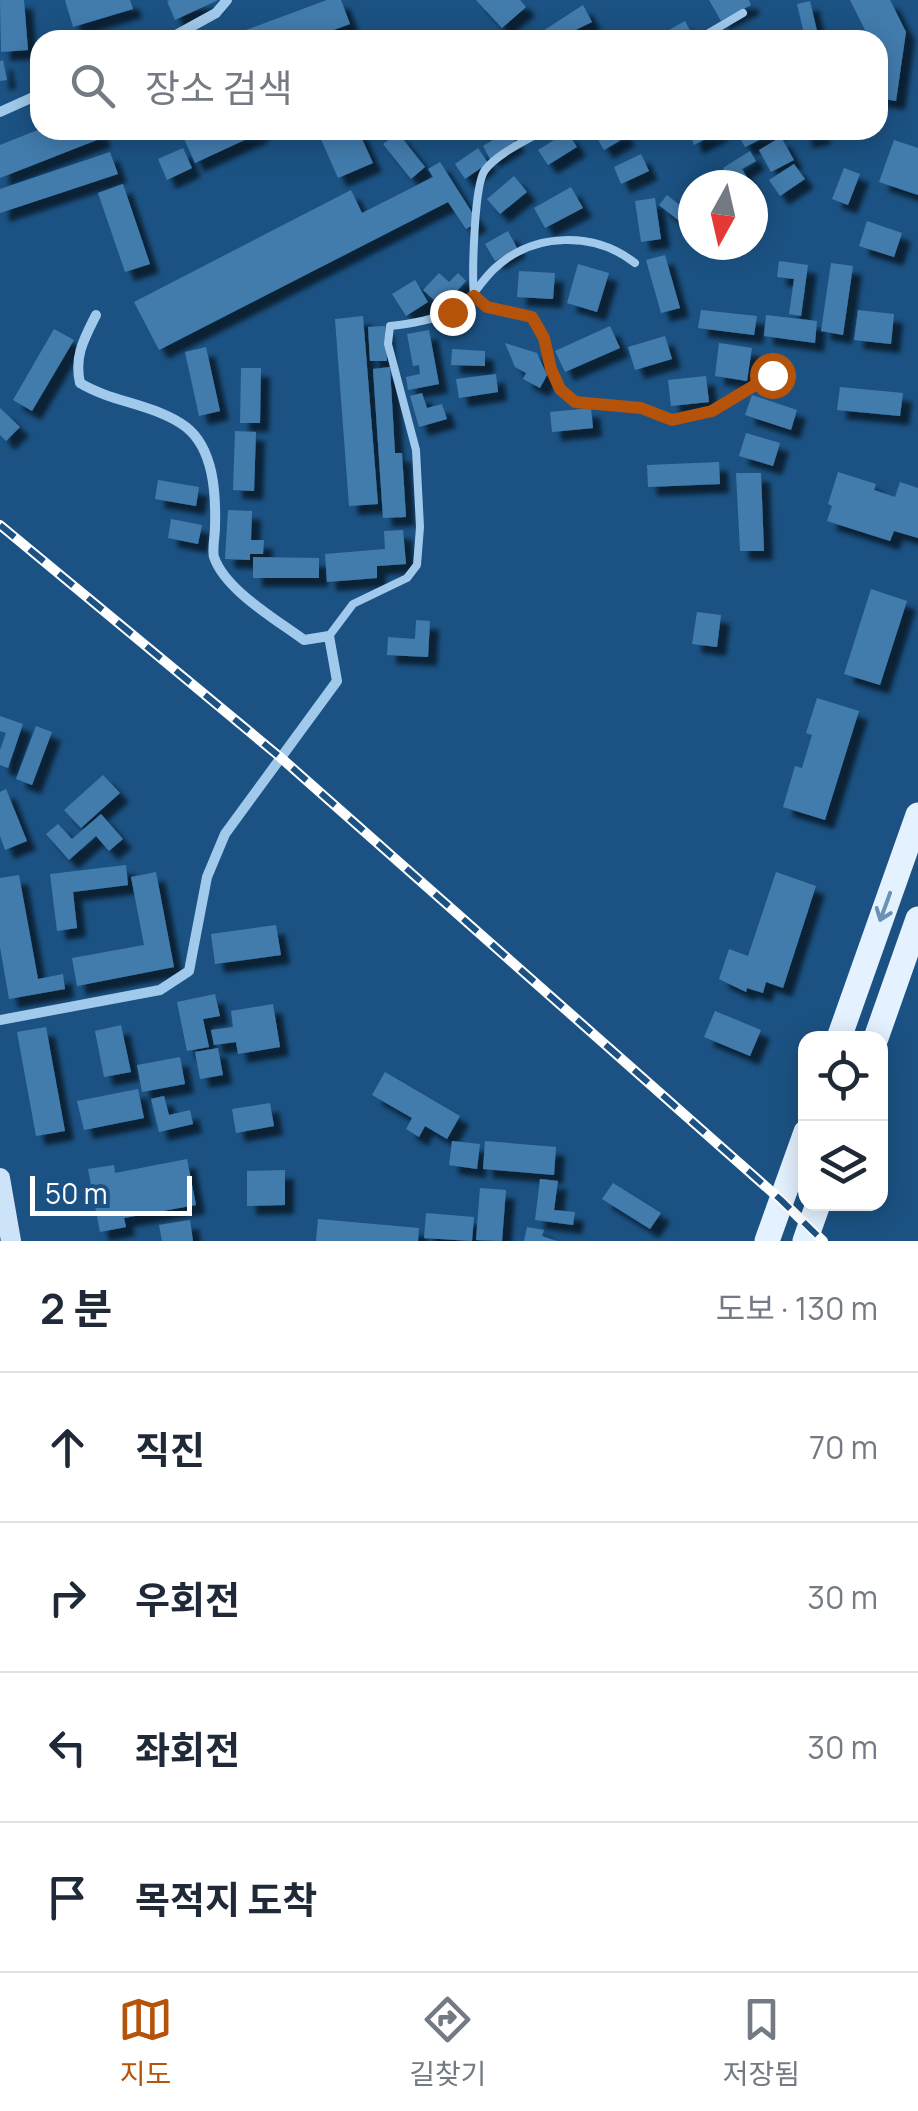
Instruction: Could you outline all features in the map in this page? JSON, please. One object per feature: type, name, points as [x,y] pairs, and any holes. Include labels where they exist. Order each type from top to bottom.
[{"type":"main road","points":[[841,1031],[918,815]]},
{"type":"main road","points":[[878,1031],[918,919]]},
{"type":"main road","points":[[767,1241],[798,1154]]},
{"type":"main road","points":[[0,1178],[11,1241]]},
{"type":"main road","points":[[805,1241],[816,1211]]},
{"type":"street","points":[[186,30],[216,14],[227,0]]},
{"type":"street","points":[[0,112],[30,98]]},
{"type":"street","points":[[0,1020],[160,990],[189,971],[207,877],[225,834],[336,680],[329,636],[304,640],[235,588],[214,557],[216,498],[206,451],[187,428],[154,410],[101,396],[80,384],[76,365],[80,346],[96,315]]},
{"type":"lane","points":[[714,30],[743,13]]},
{"type":"lane","points":[[529,140],[487,167],[478,182],[478,220],[471,264],[474,296],[487,307],[532,317],[544,338],[560,389],[575,402],[641,408],[672,420],[712,411],[772,375]]},
{"type":"lane","points":[[329,636],[352,604],[407,578],[418,565],[416,450],[388,344],[390,326],[452,312],[474,296],[493,270],[516,254],[548,240],[591,242],[616,248],[635,262]]},
{"type":"building","points":[[0,0],[24,0],[28,50],[1,52]]},
{"type":"building","points":[[65,0],[130,0],[133,9],[73,27]]},
{"type":"building","points":[[218,0],[175,20],[167,1]]},
{"type":"building","points":[[327,0],[341,0],[350,24],[334,30],[246,30]]},
{"type":"building","points":[[476,0],[520,0],[526,7],[502,28]]},
{"type":"building","points":[[709,0],[749,0],[751,5],[721,21]]},
{"type":"building","points":[[850,0],[890,0],[906,32],[896,101],[888,100],[888,30],[865,30]]},
{"type":"building","points":[[810,1],[817,30],[803,30],[797,4]]},
{"type":"building","points":[[583,5],[592,22],[576,30],[544,30]]},
{"type":"building","points":[[685,21],[690,30],[669,30]]},
{"type":"building","points":[[3,60],[7,80],[0,81],[0,61]]},
{"type":"building","points":[[30,133],[30,140],[97,140],[0,178],[0,145]]},
{"type":"building","points":[[185,140],[245,140],[195,163]]},
{"type":"building","points":[[321,140],[363,140],[373,163],[338,178]]},
{"type":"building","points":[[404,140],[425,167],[411,179],[383,144]]},
{"type":"building","points":[[493,140],[516,143],[490,159],[483,146]]},
{"type":"building","points":[[554,140],[572,140],[577,147],[548,165],[538,150]]},
{"type":"building","points":[[598,140],[621,140],[604,150]]},
{"type":"building","points":[[741,140],[759,140],[745,147]]},
{"type":"building","points":[[783,140],[794,160],[771,172],[759,150]]},
{"type":"building","points":[[894,140],[918,148],[918,195],[879,182]]},
{"type":"building","points":[[183,148],[192,168],[167,180],[158,159]]},
{"type":"building","points":[[478,148],[488,163],[465,179],[455,164]]},
{"type":"building","points":[[750,151],[756,161],[743,170],[723,168]]},
{"type":"building","points":[[110,152],[118,174],[0,213],[0,189]]},
{"type":"building","points":[[641,154],[649,171],[621,184],[614,167]]},
{"type":"building","points":[[440,162],[478,222],[466,229],[448,202],[159,350],[134,302],[351,190],[362,213],[433,177],[428,169]]},
{"type":"building","points":[[794,164],[805,179],[780,196],[769,180]]},
{"type":"building","points":[[844,168],[860,174],[848,205],[832,199]]},
{"type":"building","points":[[514,176],[527,192],[500,214],[487,199]]},
{"type":"building","points":[[123,184],[150,264],[125,272],[98,193]]},
{"type":"building","points":[[571,187],[583,208],[545,228],[534,208]]},
{"type":"building","points":[[667,195],[678,204],[678,220],[659,205]]},
{"type":"building","points":[[655,198],[661,239],[641,242],[635,201]]},
{"type":"building","points":[[867,221],[902,233],[894,257],[859,246]]},
{"type":"building","points":[[508,231],[517,248],[495,261],[485,244]]},
{"type":"building","points":[[665,255],[680,308],[661,313],[646,260]]},
{"type":"building","points":[[779,261],[808,265],[801,316],[789,314],[794,279],[777,277]]},
{"type":"building","points":[[831,263],[853,266],[843,335],[821,331]]},
{"type":"building","points":[[578,264],[609,273],[597,312],[567,303]]},
{"type":"building","points":[[519,271],[555,273],[553,299],[517,297]]},
{"type":"building","points":[[439,273],[449,282],[458,273],[466,281],[442,307],[423,290]]},
{"type":"building","points":[[415,280],[428,302],[406,316],[392,294]]},
{"type":"building","points":[[701,310],[757,316],[754,335],[698,328]]},
{"type":"building","points":[[858,310],[894,314],[891,344],[854,340]]},
{"type":"building","points":[[766,315],[817,321],[815,343],[764,336]]},
{"type":"building","points":[[363,316],[378,504],[349,506],[335,319]]},
{"type":"building","points":[[385,326],[387,361],[370,361],[368,327]]},
{"type":"building","points":[[610,326],[620,348],[565,372],[555,351]]},
{"type":"building","points":[[54,329],[74,340],[32,411],[13,400]]},
{"type":"building","points":[[429,330],[439,384],[408,390],[406,377],[420,374],[419,365],[413,366],[407,334]]},
{"type":"building","points":[[665,336],[672,359],[635,370],[628,347]]},
{"type":"building","points":[[505,343],[537,353],[547,375],[540,388],[523,379],[526,373],[515,367]]},
{"type":"building","points":[[719,343],[752,348],[747,381],[715,376]]},
{"type":"building","points":[[206,347],[220,411],[199,416],[185,352]]},
{"type":"building","points":[[452,349],[485,351],[485,366],[451,365]]},
{"type":"building","points":[[390,367],[395,453],[402,453],[406,517],[383,518],[373,369]]},
{"type":"building","points":[[241,368],[261,368],[260,423],[240,423]]},
{"type":"building","points":[[496,374],[498,392],[459,398],[456,379]]},
{"type":"building","points":[[706,376],[709,402],[671,406],[668,380]]},
{"type":"building","points":[[840,387],[903,393],[900,416],[837,410]]},
{"type":"building","points":[[422,393],[427,408],[442,404],[447,419],[419,427],[410,396]]},
{"type":"building","points":[[752,395],[797,410],[791,430],[745,415]]},
{"type":"building","points":[[0,408],[20,427],[6,441],[0,435]]},
{"type":"building","points":[[591,408],[593,428],[552,432],[550,412]]},
{"type":"building","points":[[235,431],[256,432],[254,491],[233,490]]},
{"type":"building","points":[[746,433],[780,443],[773,466],[739,456]]},
{"type":"building","points":[[719,462],[720,484],[648,487],[647,465]]},
{"type":"building","points":[[838,472],[876,484],[874,490],[895,497],[900,482],[918,488],[918,538],[894,531],[890,541],[827,521]]},
{"type":"building","points":[[736,473],[761,473],[764,551],[740,551]]},
{"type":"building","points":[[158,480],[199,487],[196,506],[155,499]]},
{"type":"building","points":[[228,510],[252,511],[251,540],[264,540],[263,554],[250,554],[250,560],[225,559]]},
{"type":"building","points":[[171,519],[202,525],[198,544],[168,538]]},
{"type":"building","points":[[403,530],[406,564],[377,566],[377,578],[327,582],[325,554],[385,549],[384,531]]},
{"type":"building","points":[[253,557],[319,558],[319,578],[253,578]]},
{"type":"building","points":[[871,589],[907,601],[880,685],[844,674]]},
{"type":"building","points":[[697,612],[721,615],[717,647],[692,644]]},
{"type":"building","points":[[416,620],[430,621],[428,657],[387,655],[388,637],[415,639]]},
{"type":"building","points":[[817,698],[859,711],[825,820],[783,807],[795,766],[802,768],[812,735],[806,733]]},
{"type":"building","points":[[0,716],[23,724],[8,768],[0,765],[6,733],[0,731]]},
{"type":"building","points":[[36,726],[52,732],[32,785],[16,779]]},
{"type":"building","points":[[103,775],[120,793],[81,828],[64,810]]},
{"type":"building","points":[[6,789],[27,841],[5,850],[0,836],[0,792]]},
{"type":"building","points":[[101,814],[123,839],[109,851],[96,836],[69,860],[46,834],[58,824],[72,839]]},
{"type":"building","points":[[126,865],[128,885],[73,892],[77,928],[57,931],[50,874]]},
{"type":"building","points":[[156,872],[174,967],[77,986],[72,958],[144,945],[131,877]]},
{"type":"building","points":[[776,872],[816,886],[783,988],[766,982],[763,993],[747,988],[746,992],[719,979],[729,949],[748,956]]},
{"type":"building","points":[[19,875],[38,979],[63,974],[65,989],[9,999],[0,947],[0,878]]},
{"type":"building","points":[[276,925],[281,955],[215,964],[211,934]]},
{"type":"building","points":[[215,994],[220,1016],[203,1019],[209,1047],[187,1051],[177,1002]]},
{"type":"building","points":[[273,1004],[280,1047],[238,1054],[236,1042],[214,1045],[211,1030],[233,1027],[231,1011]]},
{"type":"building","points":[[715,1011],[761,1030],[750,1056],[704,1037]]},
{"type":"building","points":[[121,1025],[131,1072],[104,1077],[95,1031]]},
{"type":"building","points":[[46,1027],[65,1131],[36,1136],[17,1032]]},
{"type":"building","points":[[218,1048],[223,1075],[200,1079],[195,1052]]},
{"type":"building","points":[[180,1057],[185,1084],[142,1092],[137,1065]]},
{"type":"building","points":[[385,1072],[460,1116],[447,1139],[425,1126],[419,1137],[406,1129],[412,1118],[372,1095]]},
{"type":"building","points":[[138,1089],[144,1118],[84,1130],[77,1101]]},
{"type":"building","points":[[164,1096],[169,1115],[190,1110],[193,1124],[159,1132],[151,1099]]},
{"type":"building","points":[[270,1103],[274,1126],[236,1133],[232,1109]]},
{"type":"building","points":[[452,1141],[480,1144],[477,1169],[449,1165]]},
{"type":"building","points":[[485,1141],[556,1147],[554,1175],[483,1169]]},
{"type":"building","points":[[187,1159],[196,1205],[124,1218],[126,1227],[100,1232],[88,1169],[114,1165],[115,1173]]},
{"type":"building","points":[[285,1170],[285,1205],[247,1206],[247,1171]]},
{"type":"building","points":[[540,1179],[558,1181],[554,1210],[575,1212],[573,1225],[535,1220]]},
{"type":"building","points":[[613,1183],[661,1213],[650,1229],[602,1199]]},
{"type":"building","points":[[480,1188],[506,1190],[502,1241],[476,1240]]},
{"type":"building","points":[[426,1213],[474,1217],[472,1241],[424,1238]]},
{"type":"building","points":[[318,1219],[419,1228],[418,1241],[316,1241]]},
{"type":"building","points":[[190,1220],[193,1241],[162,1241],[159,1225]]},
{"type":"building","points":[[527,1227],[544,1230],[542,1236],[557,1241],[524,1241]]},
{"type":"railway","points":[[0,525],[280,757],[823,1241]]},
{"type":"route","points":[[452,312],[474,296],[487,307],[532,317],[544,338],[560,389],[575,402],[641,408],[672,420],[712,411],[772,375]]}]
